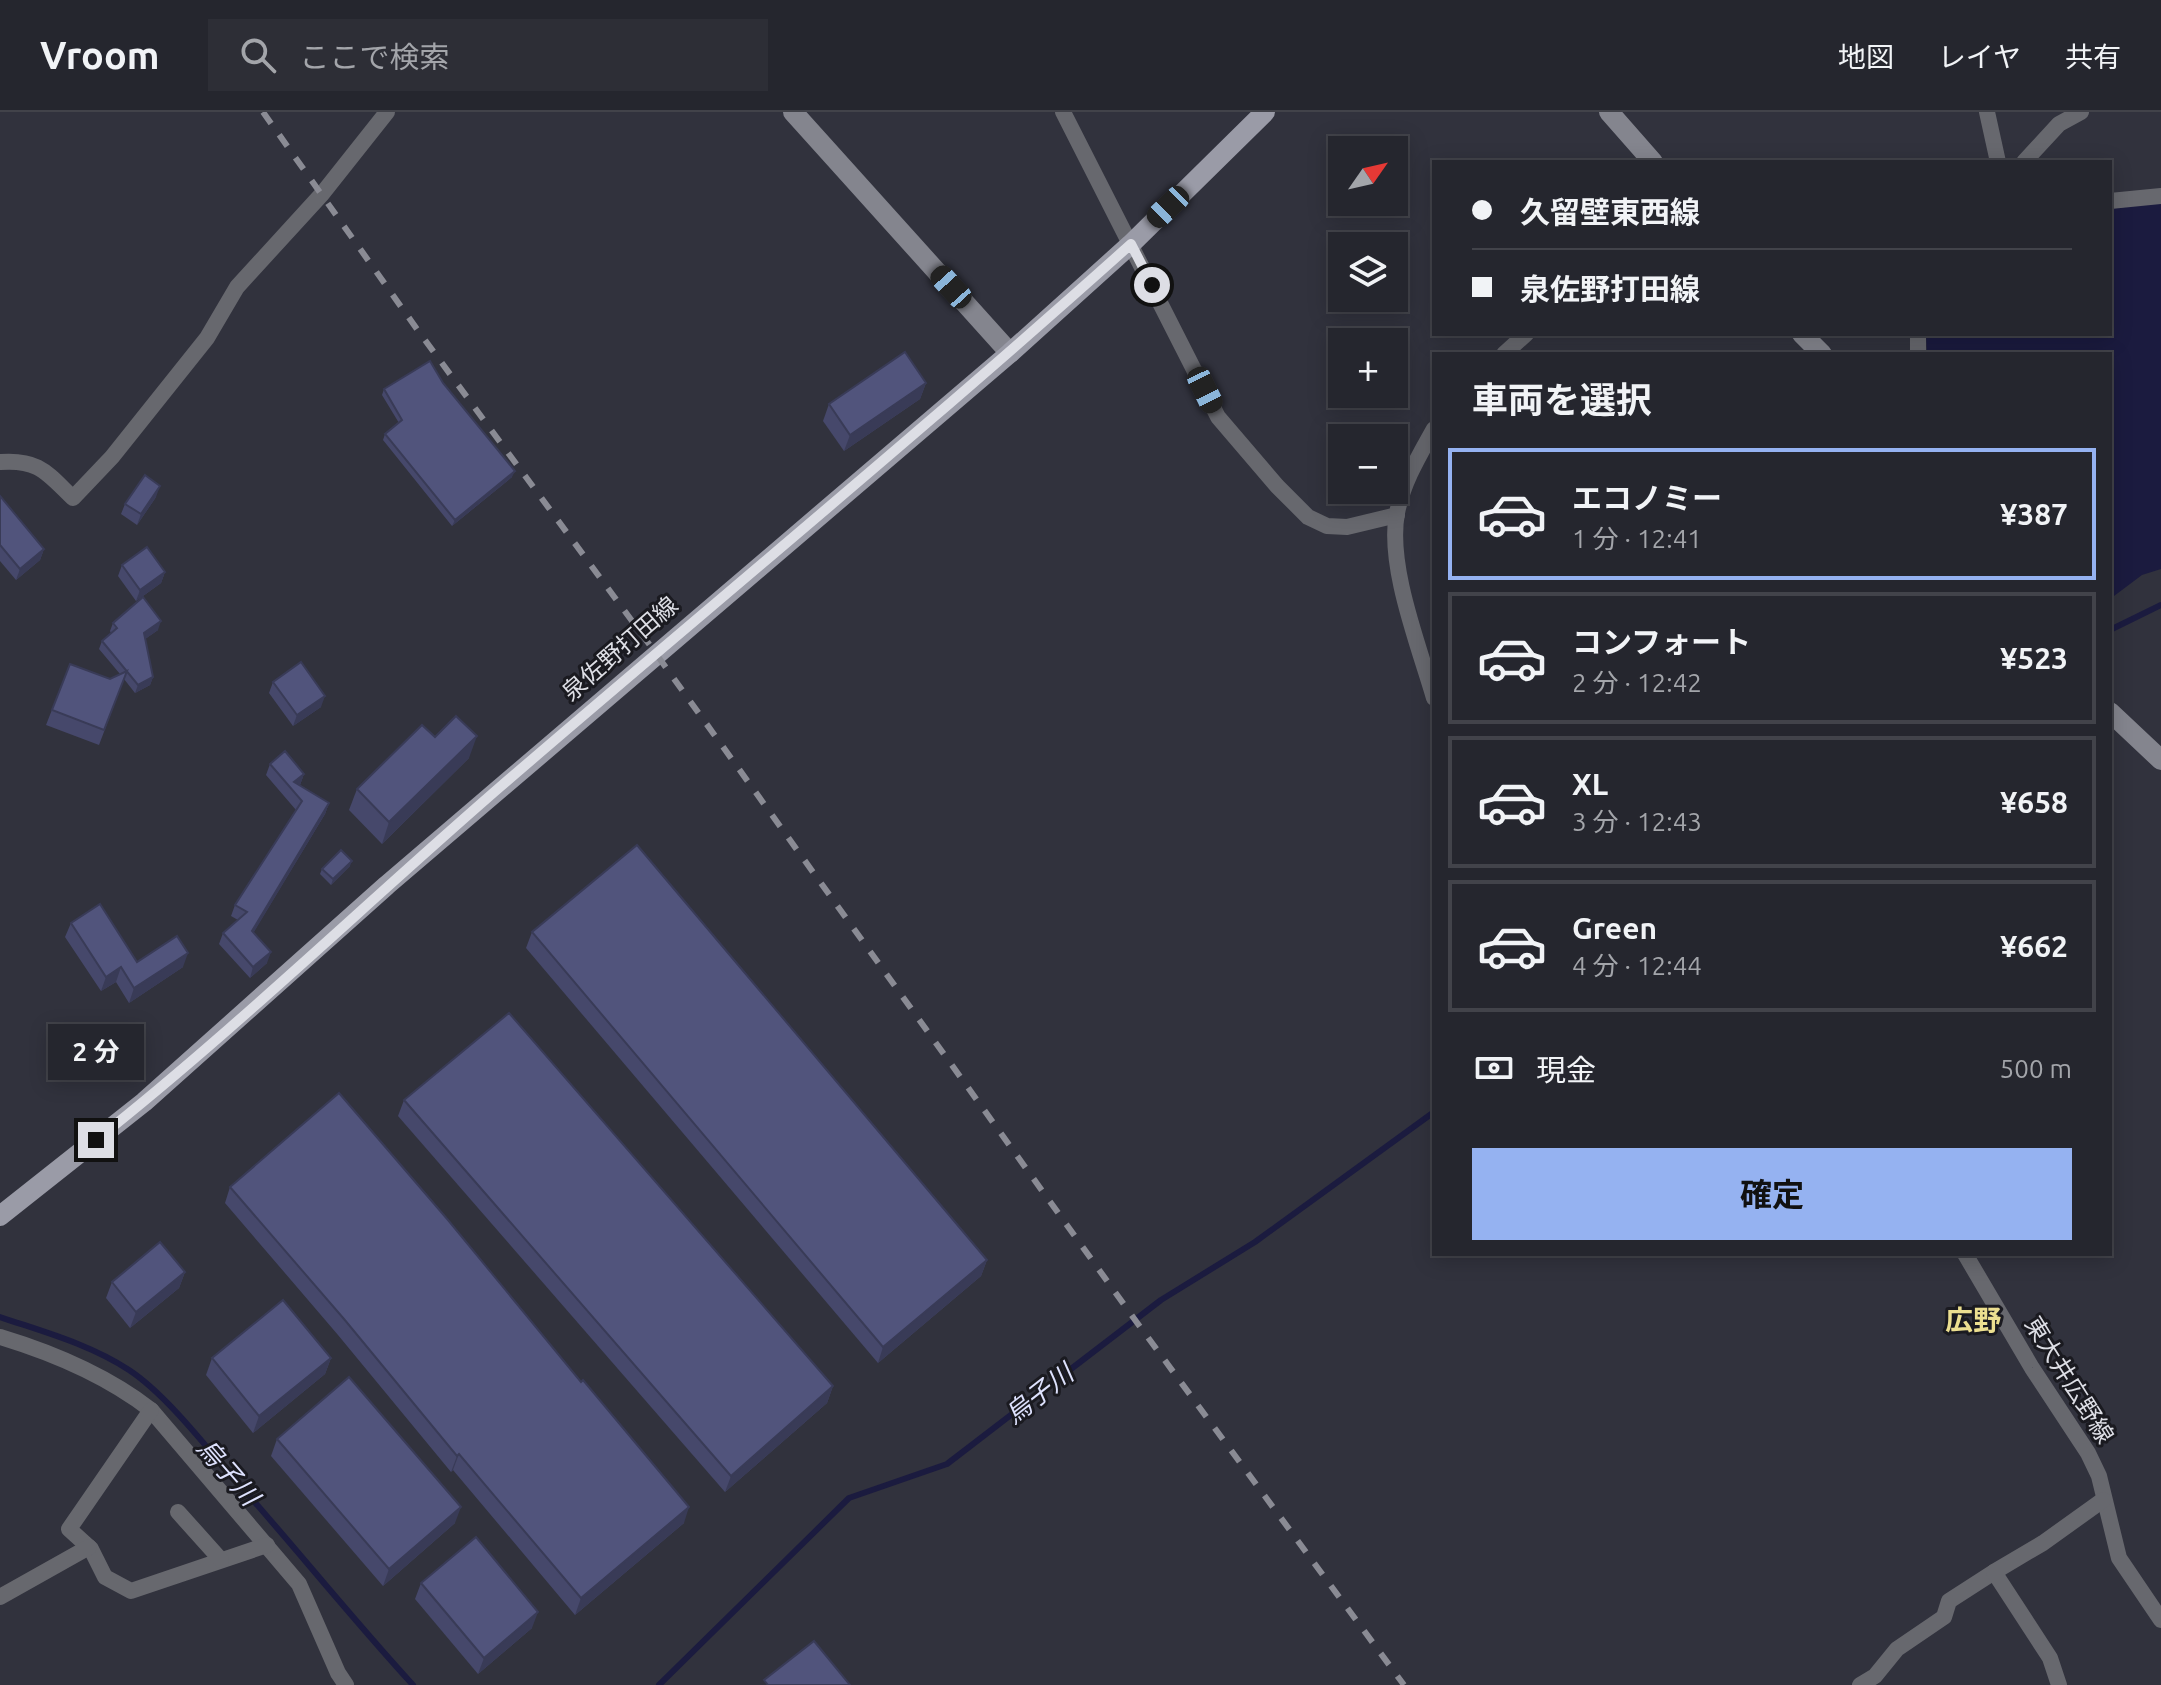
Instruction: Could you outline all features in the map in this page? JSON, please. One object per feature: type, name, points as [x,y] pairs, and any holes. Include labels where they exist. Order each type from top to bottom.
[{"type":"main road","name":"泉佐野打田線","points":[[0,1216],[144,1102],[387,885],[639,667],[1010,353],[1131,244],[1265,112]]},
{"type":"street","points":[[0,462],[21,460],[41,467],[73,498],[112,457],[207,338],[237,287],[322,194],[387,112]]},
{"type":"street","points":[[793,112],[1010,353]]},
{"type":"street","points":[[1063,112],[1218,417],[1308,517],[1327,526],[1347,527],[1397,515]]},
{"type":"street","points":[[1609,112],[1651,160]]},
{"type":"street","points":[[1987,112],[1998,160]]},
{"type":"street","points":[[2026,160],[2058,118],[2081,112]]},
{"type":"street","points":[[2112,201],[2161,196]]},
{"type":"street","points":[[1506,352],[1524,336]]},
{"type":"street","points":[[1804,336],[1820,352]]},
{"type":"street","points":[[1432,433],[1408,478],[1397,515],[1396,564],[1432,691]]},
{"type":"street","points":[[2112,714],[2161,760]]},
{"type":"street","name":"東大井広野線","points":[[1966,1256],[2032,1368],[2088,1453],[2099,1476],[2119,1558],[2161,1620]]},
{"type":"street","points":[[0,1337],[38,1348],[109,1382],[151,1410],[299,1584],[346,1685]]},
{"type":"street","points":[[151,1410],[69,1529],[89,1547],[105,1577],[131,1591],[267,1545]]},
{"type":"street","points":[[1860,1685],[1875,1676],[1897,1649],[1944,1617],[1949,1601],[2043,1543],[2103,1500]]},
{"type":"street","points":[[178,1512],[221,1560]]},
{"type":"street","points":[[0,1597],[89,1547]]},
{"type":"street","points":[[1994,1572],[2050,1658],[2059,1685]]},
{"type":"shaded area","points":[[2161,202],[2161,569],[2142,575],[2112,598],[2112,352],[1927,352],[1926,336],[2112,336],[2112,209]]},
{"type":"building","points":[[905,352],[926,383],[850,435],[829,404]]},
{"type":"building","points":[[430,361],[443,383],[515,471],[455,520],[385,434],[402,420],[384,389]]},
{"type":"building","points":[[145,475],[160,486],[141,514],[125,504]]},
{"type":"building","points":[[0,496],[44,549],[20,569],[0,545]]},
{"type":"building","points":[[147,547],[165,572],[140,590],[122,565]]},
{"type":"building","points":[[143,597],[161,621],[144,633],[153,677],[138,685],[102,641],[117,628],[113,623]]},
{"type":"building","points":[[301,662],[325,696],[297,715],[273,682]]},
{"type":"building","points":[[70,664],[110,679],[127,671],[104,730],[52,710]]},
{"type":"building","points":[[456,716],[477,736],[389,822],[357,789],[422,725],[435,737]]},
{"type":"building","points":[[285,751],[304,774],[294,782],[329,803],[252,931],[271,952],[253,967],[223,933],[247,912],[235,905],[302,801],[270,764]]},
{"type":"building","points":[[637,845],[987,1260],[883,1347],[532,932]]},
{"type":"building","points":[[341,850],[352,861],[333,879],[322,869]]},
{"type":"building","points":[[100,904],[137,962],[177,936],[188,953],[134,988],[121,967],[106,977],[71,923]]},
{"type":"building","points":[[509,1013],[833,1386],[731,1476],[404,1100]]},
{"type":"building","points":[[339,1093],[689,1507],[581,1598],[230,1187]]},
{"type":"building","points":[[160,1242],[185,1272],[136,1312],[112,1282]]},
{"type":"building","points":[[283,1300],[331,1358],[259,1416],[212,1358]]},
{"type":"building","points":[[349,1377],[461,1507],[389,1569],[277,1439]]},
{"type":"building","points":[[476,1537],[538,1612],[484,1658],[421,1583]]},
{"type":"building","points":[[814,1641],[850,1685],[768,1685],[764,1680]]},
{"type":"waterway","name":"烏子川","points":[[2112,629],[2161,605]]},
{"type":"waterway","name":"烏子川","points":[[659,1685],[849,1498],[947,1464],[1161,1300],[1255,1242],[1432,1113]]},
{"type":"waterway","name":"烏子川","points":[[0,1317],[98,1353],[129,1370],[154,1389],[413,1685]]},
{"type":"railway","points":[[263,112],[1138,1324],[1404,1685]]},
{"type":"district","name":"広野","points":[[1973,1320]]},
{"type":"route","points":[[96,1140],[144,1102],[570,727],[1010,353],[1131,244],[1152,285]]}]
